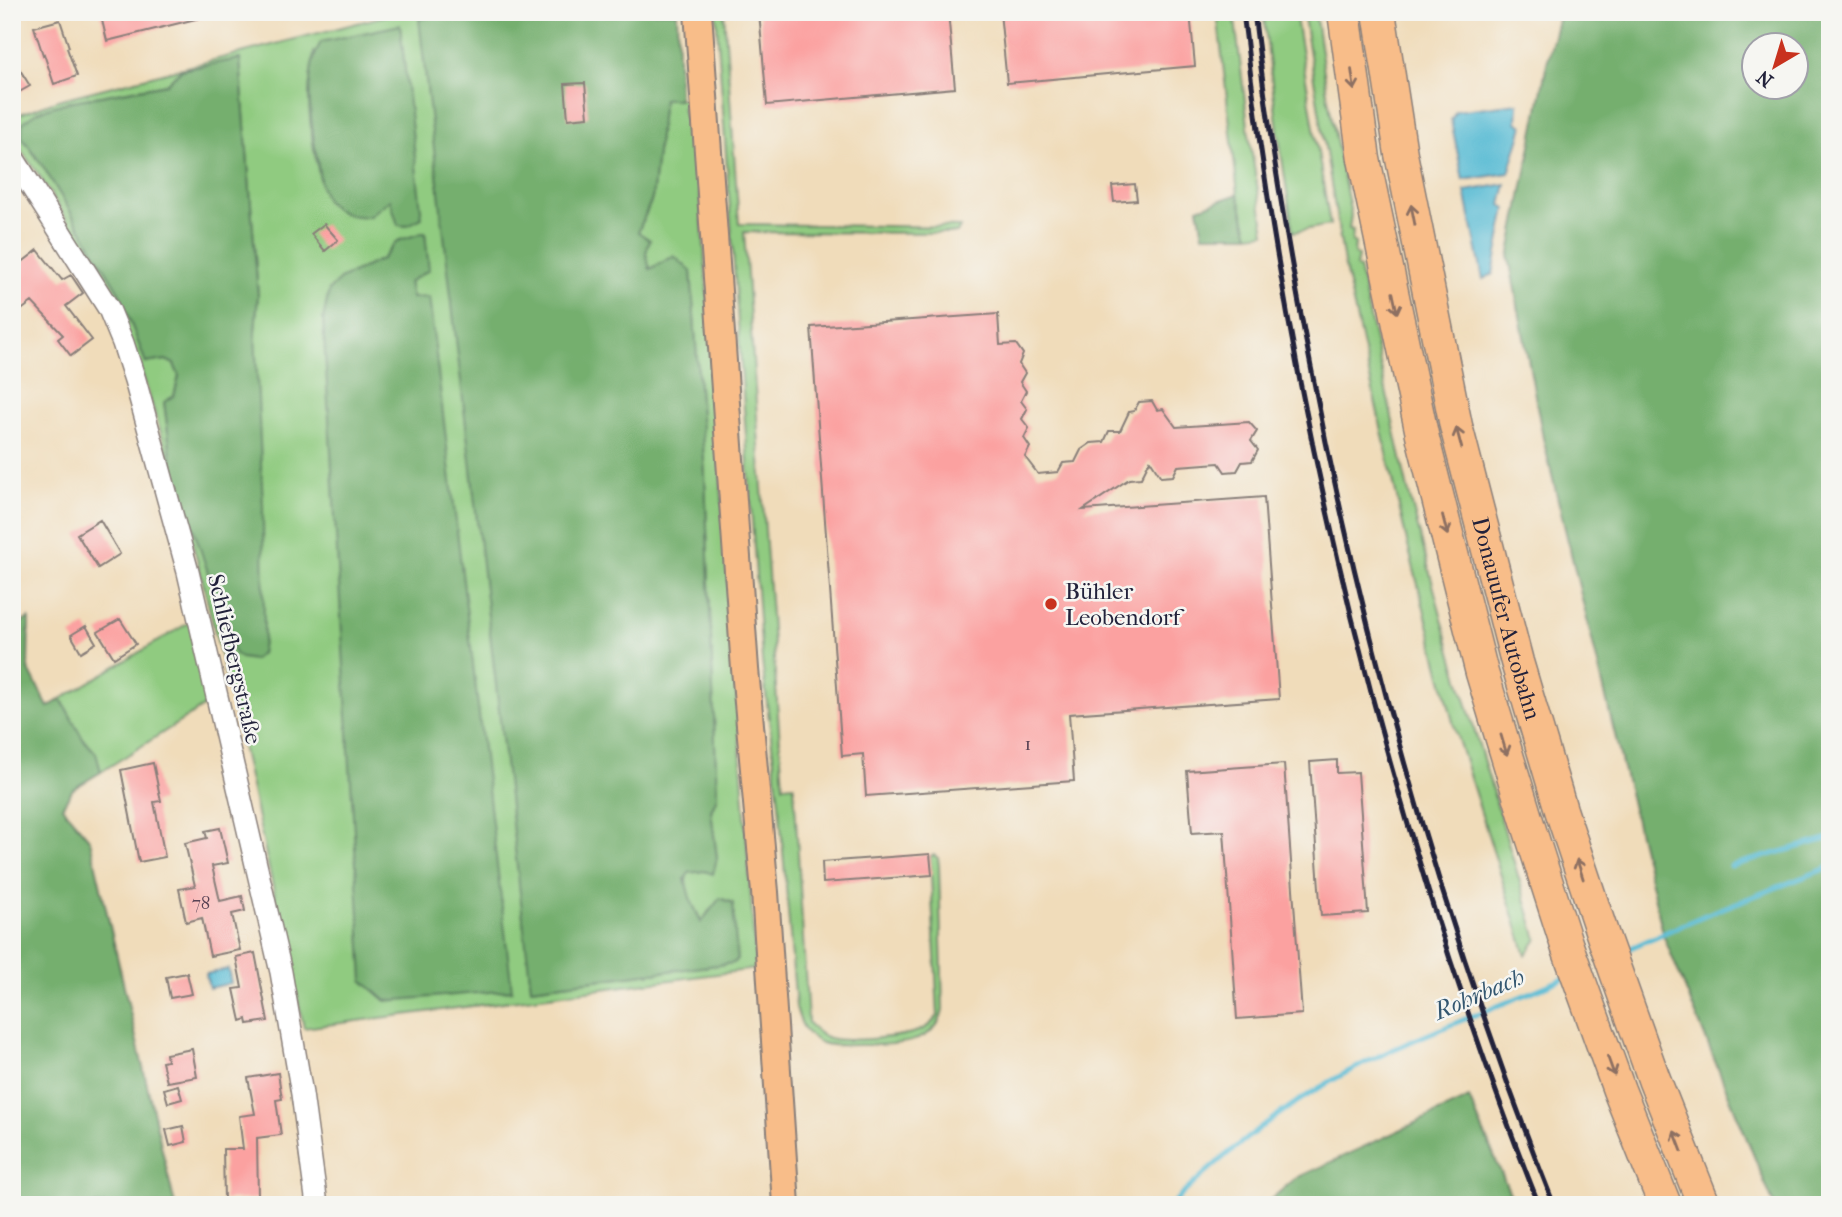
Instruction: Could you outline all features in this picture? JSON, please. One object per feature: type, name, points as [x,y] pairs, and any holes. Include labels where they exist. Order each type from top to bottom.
[{"type":"highway","name":"Donauufer Autobahn","points":[[1344,12],[1364,159],[1423,439],[1482,673],[1567,946],[1619,1090],[1665,1205]]},
{"type":"highway","name":"Donauufer Autobahn","points":[[1379,12],[1401,154],[1456,426],[1517,662],[1561,810],[1602,933],[1654,1079],[1704,1205]]},
{"type":"main road","points":[[698,12],[745,669],[766,905],[786,1205]]},
{"type":"street","name":"Schliefbergstraße","points":[[12,156],[108,309],[135,380],[188,572],[281,972],[302,1094],[317,1205]]},
{"type":"green space","points":[[400,12],[451,12],[420,20],[532,988],[733,963],[737,959],[709,911],[702,922],[686,885],[688,873],[704,871],[717,858],[711,811],[717,797],[705,475],[691,271],[650,269],[638,232],[652,199],[663,98],[683,99],[687,105],[682,107],[685,118],[691,119],[697,149],[756,969],[304,1028],[239,732],[199,566],[140,367],[111,293],[92,259],[37,172],[12,138],[12,117],[58,100]],"holes":[[[314,53],[406,226],[390,199],[368,217],[326,201],[310,123],[309,92]],[[240,59],[258,295],[255,332],[172,462],[164,403],[174,396],[179,376],[174,364],[166,360],[146,363],[119,292],[44,168],[22,137],[39,111],[68,102],[166,84],[181,70]],[[425,232],[428,270],[409,282],[412,299],[429,298],[386,1001],[340,279],[382,259],[397,241]]]},
{"type":"green space","points":[[451,12],[677,12],[679,99],[663,99],[652,199],[638,232],[650,240],[646,253],[650,269],[674,256],[691,271],[705,475],[717,797],[711,811],[717,858],[713,874],[704,871],[689,873],[685,879],[701,922],[720,898],[733,903],[737,959],[734,963],[531,988],[419,19]]},
{"type":"green space","points":[[716,12],[724,12],[739,224],[960,227],[957,233],[744,232],[783,786],[794,785],[808,1022],[817,1032],[829,1038],[861,1040],[913,1033],[926,1027],[938,1016],[930,856],[934,855],[938,858],[939,866],[943,1010],[939,1022],[931,1031],[909,1042],[882,1045],[823,1044],[806,1031],[796,1007],[779,803],[762,661]]},
{"type":"green space","points":[[1217,12],[1234,12],[1250,142],[1265,233],[1249,235],[1238,194]]},
{"type":"green space","points":[[1263,12],[1295,12],[1330,225],[1293,232]]},
{"type":"green space","points":[[1303,12],[1315,12],[1328,99],[1351,215],[1349,229],[1353,230],[1354,254],[1358,256],[1356,267],[1359,268],[1408,490],[1449,645],[1537,939],[1526,955],[1455,730],[1407,542],[1344,263]]},
{"type":"green space","points":[[1560,12],[1830,12],[1830,1205],[1774,1205],[1664,937],[1543,438],[1509,258],[1547,63]]},
{"type":"green space","points":[[400,25],[422,218],[406,226],[398,225],[390,200],[368,217],[341,212],[328,202],[321,185],[310,102],[311,70],[321,42]]},
{"type":"green space","points":[[240,59],[258,295],[255,332],[263,506],[264,637],[261,654],[253,660],[241,658],[234,653],[172,462],[164,402],[174,396],[179,376],[174,364],[166,360],[146,363],[119,292],[44,168],[22,137],[22,123],[39,111],[68,102],[166,84],[181,70]]},
{"type":"green space","points":[[1238,194],[1249,235],[1203,235],[1198,208]]},
{"type":"green space","points":[[425,232],[429,270],[409,282],[412,298],[429,297],[512,990],[386,1001],[363,981],[323,320],[329,290],[340,279],[382,259],[397,241]]},
{"type":"green space","points":[[29,618],[28,668],[48,707],[61,699],[83,739],[96,753],[101,772],[73,789],[62,807],[90,840],[175,1205],[12,1205],[12,628]]},
{"type":"green space","points":[[195,619],[214,700],[101,772],[96,753],[83,739],[61,699]]},
{"type":"green space","points":[[1469,1098],[1515,1205],[1264,1205],[1296,1178]]},
{"type":"water","points":[[1518,103],[1517,122],[1523,126],[1509,173],[1463,180],[1451,120],[1456,111]]},
{"type":"water","points":[[1506,184],[1501,205],[1506,208],[1493,274],[1483,279],[1465,191]]},
{"type":"water","points":[[228,969],[231,983],[209,988],[206,974]]},
{"type":"building","points":[[100,12],[204,12],[204,17],[107,41]]},
{"type":"building","points":[[759,12],[948,12],[955,88],[767,105]]},
{"type":"building","points":[[1000,12],[1190,12],[1195,66],[1007,83]]},
{"type":"building","points":[[60,20],[77,76],[54,84],[34,27]]},
{"type":"building","points":[[12,57],[30,86],[12,96]]},
{"type":"building","points":[[585,83],[588,117],[568,119],[565,84]]},
{"type":"building","points":[[1135,184],[1137,200],[1114,202],[1112,186]]},
{"type":"building","points":[[324,224],[338,240],[325,251],[311,234]]},
{"type":"building","points":[[38,250],[62,280],[71,275],[83,293],[66,306],[92,340],[71,356],[58,339],[63,335],[32,302],[12,317],[12,270]]},
{"type":"building","name":"Bühler Leobendorf","points":[[998,314],[1000,345],[1016,344],[1023,354],[1019,364],[1025,373],[1020,382],[1026,391],[1021,401],[1027,409],[1022,419],[1029,428],[1024,438],[1030,447],[1025,457],[1038,474],[1058,472],[1063,463],[1075,462],[1081,450],[1091,443],[1104,442],[1109,431],[1120,431],[1129,412],[1134,411],[1139,402],[1152,401],[1157,410],[1163,409],[1176,427],[1249,422],[1257,431],[1251,441],[1258,450],[1252,461],[1242,462],[1237,471],[1225,472],[1219,463],[1178,466],[1173,476],[1161,477],[1150,460],[1141,478],[1129,479],[1083,510],[1264,497],[1279,699],[1069,714],[1074,781],[866,796],[863,754],[842,756],[811,327]]},
{"type":"building","points":[[100,520],[120,554],[98,568],[77,534]]},
{"type":"building","points":[[120,619],[136,644],[114,658],[98,632]]},
{"type":"building","points":[[86,626],[96,643],[81,652],[71,635]]},
{"type":"building","points":[[1337,760],[1337,773],[1358,772],[1368,913],[1321,916],[1310,762]]},
{"type":"building","points":[[153,763],[161,801],[154,802],[165,857],[139,862],[121,770]]},
{"type":"building","points":[[1284,764],[1302,1014],[1237,1019],[1224,831],[1192,833],[1187,771]]},
{"type":"building","points":[[220,828],[228,863],[212,866],[220,901],[242,896],[245,911],[232,914],[240,950],[210,956],[202,918],[186,922],[179,889],[195,886],[185,843],[207,838],[205,831]]},
{"type":"building","points":[[930,854],[932,875],[823,883],[822,862]]},
{"type":"building","points":[[255,953],[268,1021],[248,1024],[247,1019],[241,1021],[234,989],[242,988],[236,957]]},
{"type":"building","points":[[187,973],[192,994],[170,998],[166,977]]},
{"type":"building","points":[[192,1049],[197,1077],[167,1082],[162,1062],[167,1061],[166,1054]]},
{"type":"building","points":[[278,1073],[282,1099],[276,1100],[281,1135],[257,1138],[258,1199],[224,1200],[223,1149],[243,1149],[239,1116],[255,1114],[248,1078]]},
{"type":"building","points":[[178,1085],[182,1099],[168,1103],[164,1089]]},
{"type":"building","points":[[183,1126],[186,1142],[170,1146],[166,1130]]},
{"type":"waterway","points":[[1731,866],[1830,838]]},
{"type":"waterway","name":"Rohrbach","points":[[1619,953],[1705,915],[1830,867]]},
{"type":"waterway","name":"Rohrbach","points":[[1171,1205],[1251,1134],[1317,1089],[1424,1036],[1569,976]]},
{"type":"railway","points":[[1243,12],[1263,164],[1288,316],[1317,468],[1352,618],[1391,767],[1436,915],[1485,1061],[1539,1205]]},
{"type":"railway","points":[[1254,12],[1294,278],[1357,580],[1413,792],[1444,896],[1478,1000],[1554,1205]]},
{"type":"place","name":"Bühler Leobendorf","points":[[1051,604]]}]
